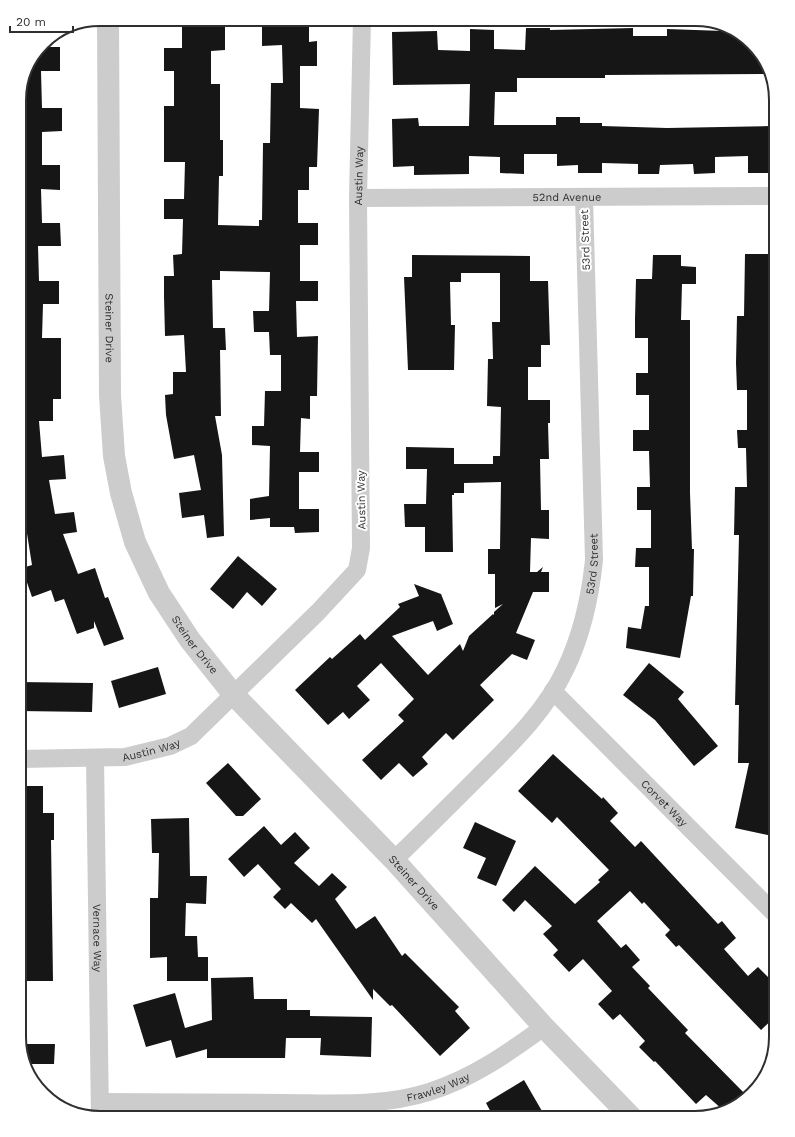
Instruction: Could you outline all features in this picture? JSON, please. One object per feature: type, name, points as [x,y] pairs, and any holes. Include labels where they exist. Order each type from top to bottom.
[{"type":"street","name":"Steiner Drive","points":[[108,26],[110,395],[114,456],[121,493],[135,542],[159,593],[190,640],[233,694],[394,860],[544,1027],[625,1111]]},
{"type":"street","name":"Austin Way","points":[[26,759],[125,757],[140,755],[177,743],[191,736],[318,612],[357,570],[361,548],[358,198],[362,26]]},
{"type":"street","name":"52nd Avenue","points":[[358,198],[769,196]]},
{"type":"street","name":"53rd Street","points":[[394,860],[509,746],[540,712],[565,672],[582,628],[589,598],[594,560],[584,197]]},
{"type":"street","name":"Corvet Way","points":[[553,691],[769,905]]},
{"type":"street","name":"Vernace Way","points":[[94,758],[100,1110]]},
{"type":"street","name":"Frawley Way","points":[[100,1110],[359,1103],[390,1100],[429,1092],[472,1075],[493,1063],[544,1027]]},
{"type":"building","points":[[182,26],[225,26],[225,50],[211,51],[211,84],[220,84],[220,140],[223,140],[223,176],[219,176],[218,225],[259,226],[259,220],[262,220],[263,143],[270,143],[271,83],[283,83],[282,45],[262,46],[262,26],[309,26],[309,42],[317,41],[317,66],[300,66],[300,108],[319,109],[317,167],[309,167],[309,190],[298,190],[298,223],[318,223],[318,245],[300,245],[300,281],[318,281],[318,301],[296,301],[297,337],[318,336],[317,396],[310,396],[310,419],[301,418],[300,452],[319,452],[319,472],[299,472],[299,509],[319,509],[319,532],[295,533],[294,527],[270,527],[270,518],[250,520],[250,499],[269,496],[270,446],[252,445],[252,426],[264,426],[265,391],[281,391],[281,355],[270,355],[269,332],[254,332],[253,311],[269,311],[270,272],[220,271],[220,280],[212,280],[213,328],[225,328],[226,350],[220,350],[221,416],[215,416],[222,455],[224,536],[207,538],[204,515],[182,518],[179,493],[201,490],[194,455],[174,459],[166,415],[165,395],[173,394],[173,372],[186,372],[184,335],[165,336],[164,297],[164,276],[174,276],[173,255],[182,254],[183,219],[164,219],[164,199],[184,199],[185,162],[164,162],[164,106],[174,106],[174,71],[164,71],[164,48],[182,48]]},
{"type":"building","points":[[526,28],[550,28],[550,30],[633,28],[633,36],[667,36],[667,29],[721,31],[728,34],[744,44],[754,55],[764,74],[605,75],[605,78],[517,78],[517,92],[495,92],[494,125],[556,125],[556,117],[580,117],[580,123],[602,123],[602,126],[667,128],[769,126],[769,173],[748,173],[748,156],[715,157],[715,173],[694,174],[693,164],[660,165],[659,174],[638,174],[638,164],[602,163],[602,173],[578,173],[578,165],[557,166],[557,154],[524,154],[524,174],[500,173],[500,157],[469,156],[469,174],[414,175],[414,166],[393,167],[392,119],[418,118],[419,126],[469,126],[470,84],[393,85],[392,32],[437,31],[438,50],[470,51],[470,29],[494,30],[494,49],[525,50]]},
{"type":"building","points":[[49,47],[60,47],[60,71],[41,71],[42,108],[62,108],[62,131],[42,132],[42,165],[60,165],[60,190],[41,189],[42,223],[60,223],[61,246],[38,246],[39,281],[59,281],[59,304],[43,304],[42,338],[61,338],[61,399],[53,399],[53,421],[39,421],[42,457],[64,455],[66,479],[49,480],[55,514],[74,512],[77,532],[63,534],[78,574],[95,568],[105,598],[108,597],[124,639],[104,646],[94,621],[94,628],[77,634],[64,599],[55,602],[51,590],[32,597],[26,580],[26,567],[32,565],[26,527],[26,95],[30,76],[44,51]]},
{"type":"building","points":[[745,254],[769,254],[769,835],[735,828],[749,763],[738,763],[739,705],[735,705],[739,535],[734,535],[735,487],[747,487],[746,448],[738,448],[737,430],[747,430],[747,390],[737,390],[737,316],[744,316]]},
{"type":"building","points":[[412,255],[530,256],[530,281],[548,281],[550,345],[541,345],[541,367],[528,367],[528,400],[550,400],[550,423],[548,423],[549,459],[540,459],[541,510],[549,510],[549,539],[531,538],[530,572],[537,572],[543,567],[541,572],[549,572],[549,592],[533,592],[516,633],[535,640],[527,660],[512,654],[480,685],[494,700],[453,740],[446,733],[422,757],[428,764],[413,777],[399,763],[381,780],[362,760],[404,721],[398,715],[414,699],[381,663],[357,686],[370,700],[349,719],[343,712],[328,725],[295,690],[330,657],[332,659],[360,634],[365,640],[400,607],[398,604],[419,596],[414,584],[441,594],[453,624],[437,631],[433,621],[392,636],[428,675],[460,644],[463,651],[469,636],[493,614],[494,615],[494,612],[503,604],[495,608],[495,574],[488,574],[488,549],[500,549],[501,482],[464,483],[464,493],[454,493],[454,495],[452,495],[453,552],[425,552],[425,527],[405,527],[404,504],[426,504],[427,469],[406,469],[406,447],[454,448],[454,464],[493,464],[493,456],[500,456],[501,407],[487,406],[488,359],[493,359],[492,322],[500,322],[500,273],[461,273],[461,282],[450,282],[451,325],[455,325],[454,370],[408,370],[404,277],[412,277]]},
{"type":"building","points":[[653,255],[681,255],[681,266],[696,267],[696,284],[682,284],[681,320],[690,320],[690,493],[692,549],[694,549],[693,596],[691,596],[680,658],[626,648],[628,627],[641,629],[645,606],[649,606],[649,567],[635,567],[636,548],[651,548],[651,510],[637,510],[637,487],[650,487],[649,451],[633,451],[633,430],[649,430],[649,395],[636,395],[636,373],[648,373],[648,338],[635,338],[635,319],[636,279],[652,279]]},
{"type":"building","points":[[238,556],[277,589],[262,606],[247,592],[233,609],[210,589]]},
{"type":"building","points":[[649,663],[684,692],[678,699],[718,746],[694,766],[655,720],[623,695]]},
{"type":"building","points":[[158,667],[166,694],[119,708],[111,681]]},
{"type":"building","points":[[26,682],[93,683],[92,712],[26,711]]},
{"type":"building","points":[[553,754],[602,799],[603,797],[618,813],[610,821],[635,847],[641,841],[718,924],[722,921],[736,938],[724,949],[748,976],[758,967],[769,978],[769,1023],[761,1030],[679,945],[676,947],[665,935],[670,930],[644,902],[642,904],[630,891],[597,921],[621,948],[626,944],[640,960],[632,967],[650,986],[648,988],[688,1030],[685,1033],[744,1092],[740,1096],[719,1106],[706,1095],[696,1104],[655,1061],[654,1062],[639,1047],[645,1041],[620,1014],[613,1020],[598,1004],[612,991],[583,959],[569,972],[553,955],[558,950],[543,934],[552,926],[525,900],[514,912],[502,900],[535,866],[575,904],[600,882],[598,880],[609,870],[557,817],[552,823],[518,791]]},
{"type":"building","points":[[228,763],[261,799],[243,816],[236,816],[206,783]]},
{"type":"building","points":[[26,786],[43,786],[43,813],[54,813],[54,840],[51,840],[53,981],[26,981]]},
{"type":"building","points":[[189,818],[190,876],[207,876],[206,904],[186,903],[185,936],[197,936],[198,957],[208,957],[208,981],[167,981],[167,957],[150,958],[150,898],[158,898],[159,853],[152,853],[151,819]]},
{"type":"building","points":[[475,822],[516,841],[496,886],[477,878],[486,858],[463,848]]},
{"type":"building","points":[[264,826],[281,845],[295,832],[310,848],[294,863],[319,886],[332,873],[347,887],[335,899],[356,929],[375,916],[402,956],[405,953],[459,1007],[455,1011],[470,1028],[440,1056],[392,1005],[390,1006],[373,989],[373,1000],[316,919],[312,923],[291,903],[285,909],[273,897],[281,889],[258,864],[244,877],[228,859]]},
{"type":"building","points":[[253,977],[254,999],[287,999],[287,1010],[310,1010],[310,1016],[372,1017],[371,1057],[320,1055],[321,1038],[286,1038],[285,1058],[207,1058],[207,1049],[176,1058],[171,1040],[146,1047],[133,1005],[175,993],[185,1028],[212,1020],[211,978]]},
{"type":"building","points":[[27,1044],[55,1044],[54,1064],[32,1064]]},
{"type":"building","points":[[524,1080],[542,1111],[490,1111],[486,1103]]}]
